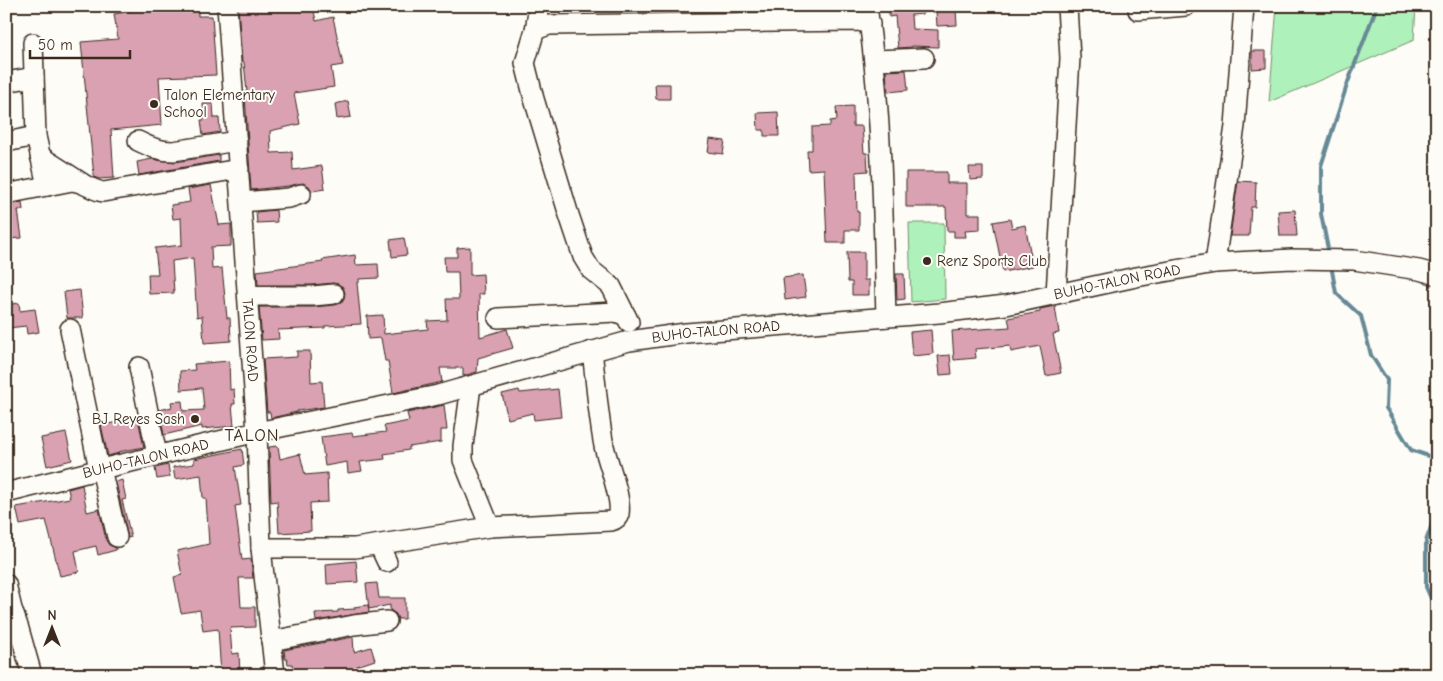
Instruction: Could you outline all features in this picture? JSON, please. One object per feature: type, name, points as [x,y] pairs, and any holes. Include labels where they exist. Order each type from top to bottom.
[{"type":"street","name":"TALON ROAD","points":[[227,6],[257,432],[261,548],[275,675]]},
{"type":"street","points":[[539,6],[535,30],[525,63],[534,99],[583,258],[591,270],[611,286],[636,340]]},
{"type":"street","points":[[1056,294],[1070,58],[1067,6]]},
{"type":"street","points":[[1138,10],[1186,6]]},
{"type":"street","points":[[1215,263],[1235,126],[1244,6]]},
{"type":"street","points":[[535,30],[549,25],[859,21],[868,15],[875,60],[886,317]]},
{"type":"street","points":[[33,43],[36,136],[47,186]]},
{"type":"street","points":[[875,60],[924,58]]},
{"type":"street","points":[[6,82],[34,77]]},
{"type":"street","points":[[6,142],[36,136]]},
{"type":"street","points":[[138,141],[151,148],[173,151],[238,141]]},
{"type":"street","points":[[40,156],[93,190],[103,192],[239,169]]},
{"type":"street","points":[[6,194],[72,181],[82,183]]},
{"type":"street","points":[[242,202],[289,198],[301,194]]},
{"type":"street","name":"BUHO-TALON ROAD","points":[[6,493],[257,432],[438,395],[636,340],[712,331],[939,313],[1006,305],[1136,277],[1215,263],[1354,260],[1419,270],[1437,275]]},
{"type":"street","points":[[248,296],[334,294]]},
{"type":"street","points":[[498,318],[616,312],[626,316]]},
{"type":"street","points":[[70,329],[100,469],[118,537]]},
{"type":"street","points":[[261,548],[355,548],[383,553],[490,527],[611,521],[616,519],[618,515],[615,482],[604,447],[592,351]]},
{"type":"street","points":[[139,368],[157,455]]},
{"type":"street","points":[[471,386],[463,446],[463,460],[490,527]]},
{"type":"street","points":[[6,584],[32,675]]},
{"type":"street","points":[[271,641],[354,625],[387,621]]},
{"type":"green space","points":[[1277,6],[1416,6],[1414,40],[1269,102]]},
{"type":"green space","name":"Renz Sports Club","points":[[909,223],[944,223],[945,299],[911,302]]},
{"type":"building","points":[[143,6],[198,6],[198,16],[212,16],[216,75],[159,77],[162,125],[111,130],[114,178],[99,179],[94,177],[81,42],[118,39],[114,14],[131,11],[131,9]]},
{"type":"building","points":[[238,6],[279,6],[279,10],[298,6],[313,6],[316,21],[333,17],[343,65],[331,67],[334,87],[294,93],[300,124],[270,131],[271,153],[292,152],[293,170],[322,166],[325,189],[312,191],[309,186],[303,183],[251,190],[244,92],[247,92],[244,62],[242,62]]},
{"type":"building","points":[[889,6],[923,6],[923,14],[911,15],[912,29],[938,30],[938,47],[912,46],[898,48],[895,16],[889,17]]},
{"type":"building","points":[[956,10],[957,25],[937,26],[936,11]]},
{"type":"building","points":[[1252,51],[1266,51],[1266,68],[1252,69]]},
{"type":"building","points":[[906,70],[908,90],[888,92],[886,71]]},
{"type":"building","points":[[655,84],[670,84],[670,99],[656,99]]},
{"type":"building","points":[[348,101],[351,117],[337,119],[335,104]]},
{"type":"building","points":[[203,104],[213,104],[214,118],[219,118],[220,132],[203,135],[201,120],[204,120]]},
{"type":"building","points":[[853,106],[853,126],[862,126],[864,153],[867,153],[868,171],[856,172],[859,230],[845,230],[845,243],[827,243],[824,169],[808,170],[807,150],[812,150],[812,127],[830,126],[830,121],[837,120],[836,107]]},
{"type":"building","points":[[778,112],[779,136],[764,136],[764,130],[758,130],[757,113]]},
{"type":"building","points":[[710,139],[725,141],[723,154],[708,152]]},
{"type":"building","points":[[219,155],[219,161],[139,175],[137,162],[152,159],[175,162]]},
{"type":"building","points":[[969,167],[983,167],[983,179],[970,180]]},
{"type":"building","points":[[906,172],[947,172],[947,183],[967,183],[967,214],[980,214],[980,230],[965,231],[966,237],[954,237],[954,231],[947,231],[946,207],[906,207]]},
{"type":"building","points":[[1238,181],[1256,182],[1255,207],[1251,207],[1249,236],[1230,236]]},
{"type":"building","points":[[211,185],[219,225],[231,224],[231,246],[211,247],[212,269],[222,268],[227,318],[230,318],[231,341],[204,343],[202,316],[197,317],[193,258],[172,261],[174,293],[149,294],[148,274],[158,274],[155,248],[182,245],[181,218],[173,219],[171,205],[190,202],[188,189]]},
{"type":"building","points":[[22,202],[23,210],[18,210],[22,238],[7,239],[6,209],[12,208],[12,204]]},
{"type":"building","points":[[276,210],[277,222],[257,223],[256,212]]},
{"type":"building","points":[[1295,210],[1297,236],[1280,236],[1278,211]]},
{"type":"building","points":[[1010,219],[1012,228],[1025,225],[1033,266],[1003,272],[993,222]]},
{"type":"building","points":[[404,238],[407,255],[392,257],[390,240]]},
{"type":"building","points":[[470,247],[470,275],[483,274],[484,294],[479,294],[480,337],[507,329],[513,348],[478,358],[477,372],[463,376],[463,368],[440,368],[442,382],[393,393],[388,361],[385,361],[381,338],[368,339],[367,316],[383,315],[384,334],[428,329],[427,321],[447,320],[446,299],[459,299],[458,272],[445,272],[444,257],[457,257],[457,248]]},
{"type":"building","points":[[847,252],[864,252],[864,280],[869,280],[869,295],[852,295],[852,282],[848,282]]},
{"type":"building","points":[[355,255],[356,265],[378,264],[379,278],[359,279],[359,283],[357,283],[361,324],[278,330],[279,339],[262,340],[259,307],[335,305],[341,303],[345,293],[343,287],[333,283],[258,285],[257,271],[323,262],[322,260]]},
{"type":"building","points":[[896,274],[904,274],[905,299],[897,300]]},
{"type":"building","points":[[803,275],[806,297],[785,300],[783,278]]},
{"type":"building","points":[[80,290],[83,318],[67,318],[64,292]]},
{"type":"building","points":[[19,303],[20,311],[35,309],[39,332],[27,334],[26,326],[8,328],[6,305]]},
{"type":"building","points":[[1055,306],[1059,333],[1053,334],[1061,373],[1046,376],[1040,346],[1011,352],[1010,346],[975,349],[976,358],[954,360],[952,331],[1010,327],[1008,318],[1040,312],[1040,309]]},
{"type":"building","points":[[931,330],[933,354],[912,356],[910,332]]},
{"type":"building","points":[[297,351],[310,351],[311,382],[322,381],[324,407],[297,411],[271,418],[270,412],[267,412],[263,359],[297,357]]},
{"type":"building","points":[[950,355],[952,374],[940,375],[938,356]]},
{"type":"building","points":[[229,361],[230,390],[234,389],[235,404],[232,404],[234,426],[202,429],[202,426],[164,435],[159,410],[172,407],[171,402],[182,401],[183,411],[204,410],[202,388],[181,390],[180,371],[195,370],[194,364]]},
{"type":"building","points":[[558,389],[561,417],[534,420],[533,413],[508,419],[502,394],[519,390],[520,393]]},
{"type":"building","points":[[444,405],[447,430],[441,430],[441,442],[409,447],[409,450],[384,454],[385,459],[360,462],[362,471],[348,473],[347,462],[325,466],[321,437],[352,433],[353,436],[386,432],[384,426],[409,421],[407,413]]},
{"type":"building","points":[[138,419],[144,447],[108,456],[101,425]]},
{"type":"building","points":[[66,433],[72,460],[47,466],[41,438]]},
{"type":"building","points":[[278,446],[280,459],[300,454],[305,475],[327,473],[328,502],[310,503],[311,531],[279,533],[277,501],[271,502],[269,447]]},
{"type":"building","points":[[242,449],[244,465],[235,467],[241,505],[235,506],[242,560],[251,559],[253,578],[239,578],[241,607],[255,607],[255,627],[230,628],[232,654],[239,653],[240,675],[221,675],[218,629],[203,631],[200,610],[181,613],[174,577],[182,575],[177,551],[209,544],[206,498],[203,498],[201,475],[175,479],[173,467],[194,464],[194,459]]},
{"type":"building","points":[[168,465],[170,477],[157,479],[155,468]]},
{"type":"building","points":[[122,480],[126,499],[122,500],[131,537],[128,538],[116,482]]},
{"type":"building","points":[[82,485],[87,512],[99,509],[106,540],[116,550],[98,555],[96,546],[75,551],[79,572],[60,576],[46,520],[20,525],[16,507],[70,498],[68,489]]},
{"type":"building","points":[[356,561],[358,582],[327,584],[326,564]]},
{"type":"building","points":[[377,583],[379,598],[405,598],[405,619],[398,619],[396,614],[390,610],[390,605],[369,609],[366,584]]},
{"type":"building","points":[[368,605],[369,612],[316,621],[315,613],[338,612],[338,610],[355,609],[354,607]]},
{"type":"building","points":[[353,637],[354,652],[371,647],[375,660],[357,666],[359,674],[294,675],[292,664],[288,664],[287,659],[285,659],[284,650]]},
{"type":"waterway","points":[[1329,254],[1321,214],[1321,166],[1348,82],[1377,6]]},
{"type":"waterway","points":[[1331,265],[1336,293],[1361,316],[1371,355],[1387,380],[1386,408],[1411,450],[1437,459]]},
{"type":"waterway","points":[[1437,511],[1426,541],[1426,587],[1437,612]]},
{"type":"place","name":"Talon Elementary School","points":[[154,104]]},
{"type":"place","name":"Renz Sports Club","points":[[927,261]]},
{"type":"place","name":"BJ Reyes Sash","points":[[195,419]]},
{"type":"district","name":"TALON","points":[[252,435]]}]
